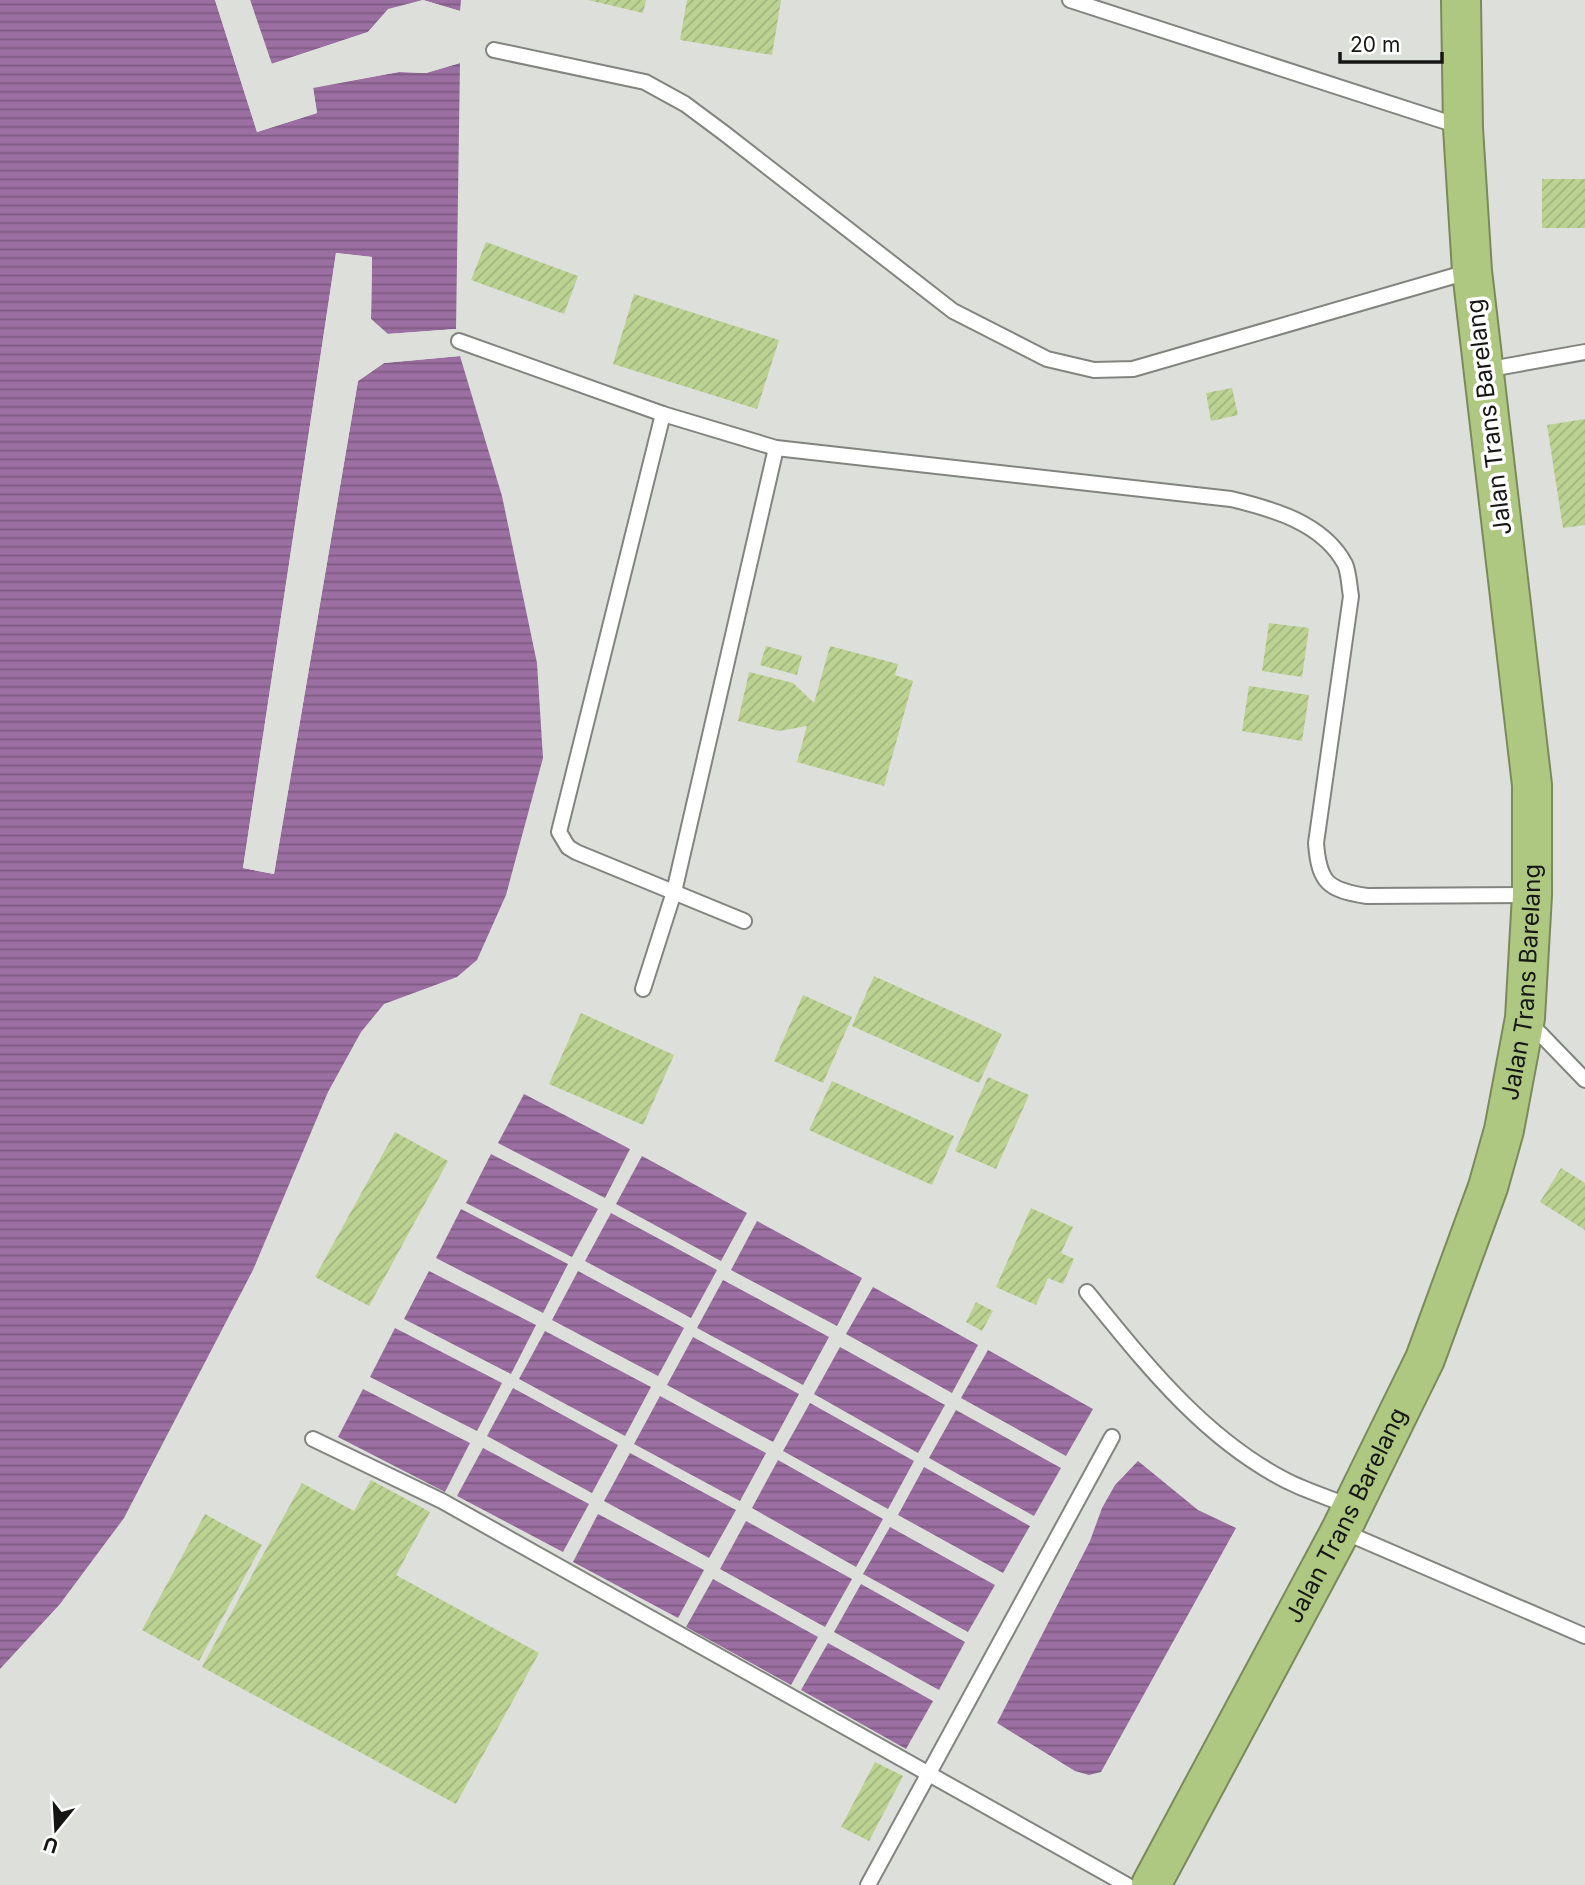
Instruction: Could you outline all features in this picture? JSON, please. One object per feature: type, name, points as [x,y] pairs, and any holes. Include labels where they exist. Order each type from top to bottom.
[{"type":"highway","name":"Jalan Trans Barelang","points":[[1151,1885],[1347,1519],[1425,1359],[1470,1241],[1504,1130],[1525,1018],[1532,895],[1532,785],[1472,271],[1463,128],[1461,0]]},
{"type":"lane","points":[[1070,0],[1463,128]]},
{"type":"lane","points":[[494,50],[645,82],[685,104],[953,311],[1047,359],[1094,370],[1133,369],[1472,271]]},
{"type":"lane","points":[[459,341],[663,414],[776,448],[1231,499],[1271,509],[1309,527],[1332,546],[1346,566],[1351,596],[1316,844],[1318,871],[1329,885],[1348,893],[1367,896],[1532,895]]},
{"type":"lane","points":[[1484,370],[1585,352]]},
{"type":"lane","points":[[663,414],[559,832],[568,847],[576,852],[744,922]]},
{"type":"lane","points":[[643,989],[674,892],[776,448]]},
{"type":"lane","points":[[1525,1018],[1555,1045],[1585,1080]]},
{"type":"lane","points":[[1087,1292],[1153,1373],[1215,1433],[1347,1519],[1585,1636]]},
{"type":"lane","points":[[868,1885],[1112,1437]]},
{"type":"lane","points":[[313,1439],[442,1501],[1127,1885]]},
{"type":"shaded area","points":[[0,0],[215,0],[257,132],[317,113],[313,88],[399,72],[426,73],[460,63],[456,329],[388,334],[371,319],[372,257],[336,253],[243,868],[274,874],[358,381],[384,363],[460,356],[502,496],[537,663],[543,758],[506,895],[477,960],[457,977],[384,1004],[361,1032],[328,1092],[253,1270],[124,1518],[60,1604],[0,1669]]},
{"type":"shaded area","points":[[250,0],[423,0],[388,9],[368,32],[271,64]]},
{"type":"shaded area","points":[[423,0],[461,0],[460,11]]},
{"type":"shaded area","points":[[524,1094],[630,1149],[605,1198],[498,1143]]},
{"type":"shaded area","points":[[491,1154],[598,1209],[572,1257],[466,1203]]},
{"type":"shaded area","points":[[642,1156],[747,1213],[721,1261],[616,1204]]},
{"type":"shaded area","points":[[461,1209],[568,1264],[543,1313],[436,1258]]},
{"type":"shaded area","points":[[611,1213],[717,1270],[691,1318],[585,1261]]},
{"type":"shaded area","points":[[757,1221],[862,1278],[837,1326],[731,1270]]},
{"type":"shaded area","points":[[429,1271],[536,1325],[511,1374],[404,1319]]},
{"type":"shaded area","points":[[578,1271],[684,1328],[658,1376],[552,1320]]},
{"type":"shaded area","points":[[723,1280],[829,1337],[803,1385],[697,1328]]},
{"type":"shaded area","points":[[873,1287],[978,1345],[952,1393],[846,1334]]},
{"type":"shaded area","points":[[395,1328],[502,1383],[477,1431],[370,1377]]},
{"type":"shaded area","points":[[545,1331],[651,1387],[625,1436],[519,1379]]},
{"type":"shaded area","points":[[693,1337],[799,1394],[773,1442],[667,1385]]},
{"type":"shaded area","points":[[840,1347],[945,1405],[918,1453],[814,1394]]},
{"type":"shaded area","points":[[988,1350],[1093,1409],[1066,1456],[961,1398]]},
{"type":"shaded area","points":[[513,1388],[618,1445],[592,1493],[487,1436]]},
{"type":"shaded area","points":[[363,1389],[470,1443],[445,1492],[338,1437]]},
{"type":"shaded area","points":[[660,1396],[766,1453],[740,1501],[634,1444]]},
{"type":"shaded area","points":[[810,1403],[914,1461],[888,1509],[783,1451]]},
{"type":"shaded area","points":[[956,1410],[1061,1468],[1034,1516],[929,1458]]},
{"type":"shaded area","points":[[483,1448],[589,1504],[563,1552],[457,1496]]},
{"type":"shaded area","points":[[630,1453],[736,1510],[709,1558],[604,1501]]},
{"type":"shaded area","points":[[778,1460],[883,1519],[856,1567],[752,1508]]},
{"type":"shaded area","points":[[1138,1461],[1198,1510],[1236,1528],[1101,1772],[1089,1775],[1075,1771],[997,1723],[1090,1541],[1102,1508],[1115,1485]]},
{"type":"shaded area","points":[[924,1467],[1030,1526],[1003,1573],[898,1515]]},
{"type":"shaded area","points":[[598,1514],[704,1570],[678,1618],[573,1562]]},
{"type":"shaded area","points":[[746,1521],[852,1579],[825,1627],[720,1569]]},
{"type":"shaded area","points":[[890,1527],[995,1585],[968,1632],[863,1574]]},
{"type":"shaded area","points":[[713,1579],[818,1637],[791,1685],[686,1627]]},
{"type":"shaded area","points":[[861,1584],[965,1642],[939,1690],[834,1632]]},
{"type":"shaded area","points":[[828,1643],[933,1701],[906,1749],[801,1690]]},
{"type":"pier","points":[[215,0],[219,0],[259,127],[313,111],[309,88],[312,84],[398,68],[425,70],[460,60],[460,63],[426,73],[399,72],[313,87],[317,113],[257,132]]},
{"type":"pier","points":[[247,0],[250,0],[272,64],[368,32],[388,10],[423,0],[460,11],[460,14],[423,4],[390,13],[370,35],[271,68]]},
{"type":"pier","points":[[336,253],[372,257],[371,319],[387,334],[456,329],[457,332],[386,337],[368,320],[369,260],[339,257],[247,866],[271,870],[355,379],[383,360],[460,353],[460,356],[384,363],[358,381],[274,874],[243,868]]},
{"type":"building","points":[[588,0],[646,0],[643,13]]},
{"type":"building","points":[[687,0],[781,0],[772,55],[680,40]]},
{"type":"building","points":[[1542,179],[1585,179],[1585,228],[1542,228]]},
{"type":"building","points":[[486,242],[578,276],[564,314],[471,280]]},
{"type":"building","points":[[634,294],[779,340],[757,409],[613,364]]},
{"type":"building","points":[[1232,388],[1238,415],[1211,421],[1206,393]]},
{"type":"building","points":[[1585,419],[1585,525],[1563,528],[1547,425]]},
{"type":"building","points":[[1269,623],[1309,628],[1302,677],[1262,671]]},
{"type":"building","points":[[766,646],[802,656],[797,675],[760,665]]},
{"type":"building","points":[[830,646],[898,664],[895,675],[913,681],[884,786],[797,762],[807,726],[779,731],[738,721],[749,672],[793,683],[814,703]]},
{"type":"building","points":[[1249,686],[1309,695],[1302,741],[1242,731]]},
{"type":"building","points":[[874,976],[1002,1034],[979,1083],[852,1026]]},
{"type":"building","points":[[803,995],[852,1017],[823,1083],[774,1061]]},
{"type":"building","points":[[581,1013],[674,1055],[643,1125],[549,1084]]},
{"type":"building","points":[[988,1077],[1029,1095],[996,1169],[955,1151]]},
{"type":"building","points":[[832,1081],[954,1136],[932,1185],[809,1130]]},
{"type":"building","points":[[395,1132],[448,1161],[369,1306],[315,1277]]},
{"type":"building","points":[[1561,1168],[1585,1183],[1585,1230],[1540,1202]]},
{"type":"building","points":[[1031,1208],[1073,1227],[1061,1253],[1074,1259],[1063,1284],[1048,1278],[1036,1305],[996,1287]]},
{"type":"building","points":[[976,1302],[993,1311],[982,1331],[966,1322]]},
{"type":"building","points":[[371,1480],[430,1512],[396,1575],[539,1653],[456,1804],[202,1667],[302,1483],[354,1511]]},
{"type":"building","points":[[205,1514],[262,1545],[199,1661],[142,1630]]},
{"type":"building","points":[[875,1762],[903,1776],[869,1841],[841,1827]]}]
